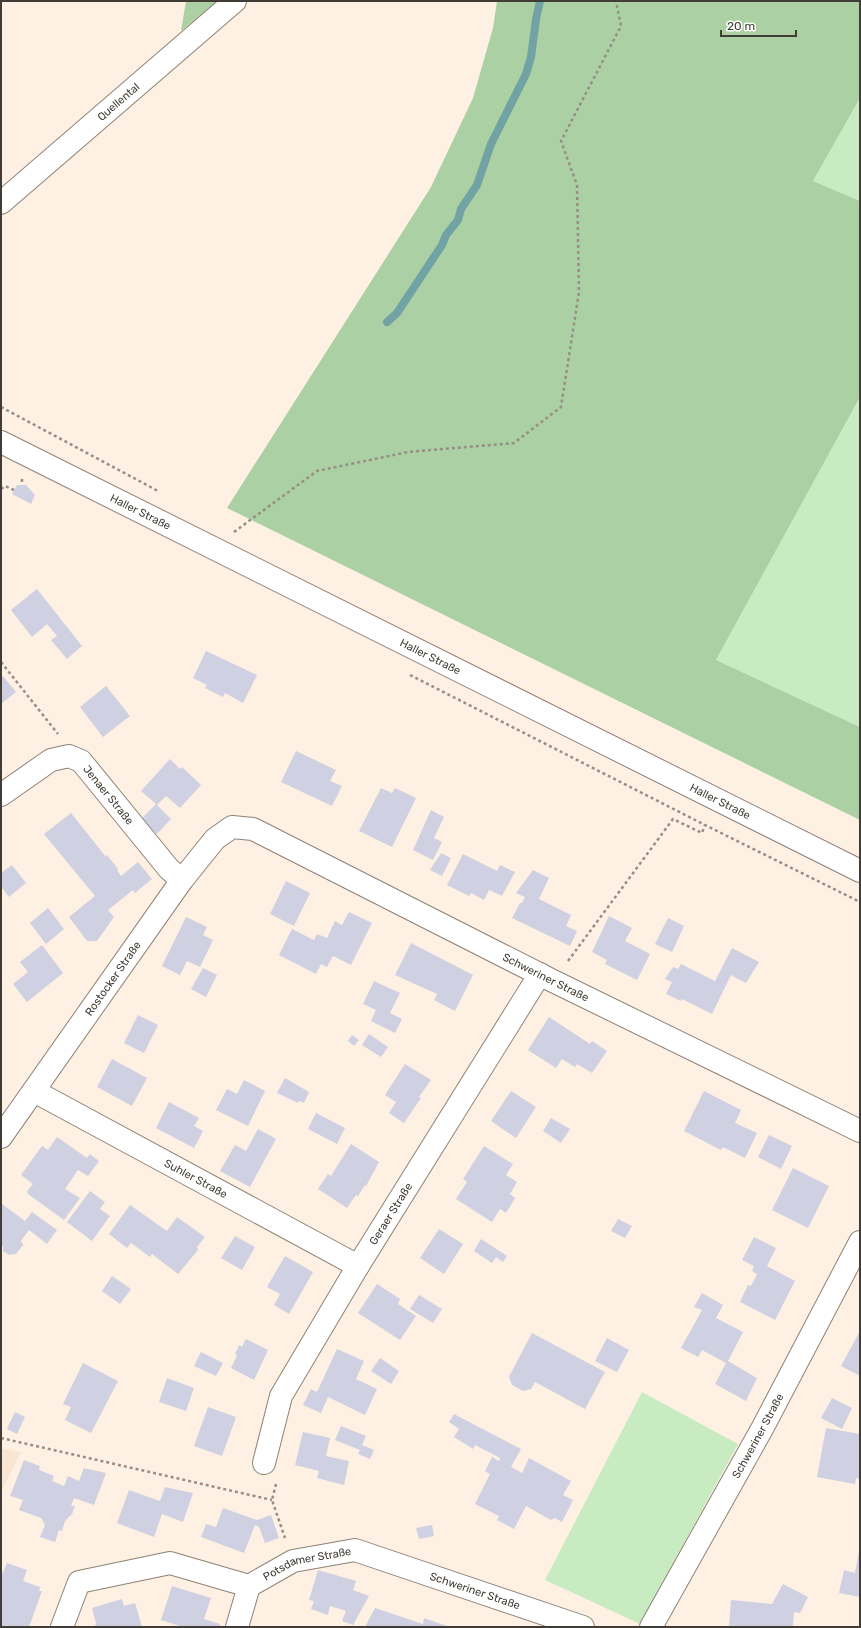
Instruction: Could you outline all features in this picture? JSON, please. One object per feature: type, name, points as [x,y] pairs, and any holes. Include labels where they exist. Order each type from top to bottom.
[{"type":"street","name":"Quellental","points":[[1,203],[235,1]]},
{"type":"street","name":"Haller Straße","points":[[1,442],[860,871]]},
{"type":"street","points":[[1,795],[51,760],[69,756]]},
{"type":"street","name":"Jenaer Straße","points":[[69,756],[81,761],[169,869],[182,880]]},
{"type":"street","name":"Rostocker Straße","points":[[1,1137],[182,880],[214,839],[232,827]]},
{"type":"street","name":"Schweriner Straße","points":[[232,827],[253,829],[546,977],[860,1131]]},
{"type":"street","name":"Geraer Straße","points":[[264,1463],[281,1396],[358,1266],[546,977]]},
{"type":"street","name":"Suhler Straße","points":[[34,1091],[358,1266]]},
{"type":"street","name":"Schweriner Straße","points":[[651,1627],[763,1427],[860,1242]]},
{"type":"street","name":"Potsdamer Straße","points":[[249,1586],[293,1561],[355,1550],[390,1562]]},
{"type":"street","name":"Schweriner Straße","points":[[390,1562],[583,1627]]},
{"type":"street","points":[[62,1627],[79,1582],[170,1563],[249,1586],[237,1627]]},
{"type":"path","points":[[234,532],[317,471],[408,452],[514,443],[561,407],[579,292],[577,184],[561,142],[621,26],[616,1]]},
{"type":"path","points":[[22,478],[22,485]]},
{"type":"path","points":[[1,489],[5,486],[14,490]]},
{"type":"path","points":[[1,662],[69,747],[69,756]]},
{"type":"path","points":[[546,977],[673,819],[702,833],[705,825],[860,902]]},
{"type":"path","points":[[1,1438],[272,1500],[293,1561]]},
{"type":"shaded area","points":[[1,1448],[21,1452],[1,1492]]},
{"type":"green space","points":[[186,1],[218,1],[181,31]]},
{"type":"green space","points":[[497,1],[860,1],[860,98],[813,181],[860,201],[860,397],[716,660],[860,727],[860,820],[227,508],[431,187],[473,98],[493,28]]},
{"type":"green space","points":[[860,98],[860,201],[813,181]]},
{"type":"green space","points":[[860,397],[860,727],[716,660]]},
{"type":"green space","points":[[642,1392],[738,1444],[640,1624],[545,1580]]},
{"type":"building","points":[[17,485],[26,485],[35,495],[31,504],[12,494]]},
{"type":"building","points":[[37,589],[82,646],[67,659],[51,640],[57,636],[47,624],[32,637],[11,610]]},
{"type":"building","points":[[206,651],[257,675],[243,703],[225,693],[223,697],[205,688],[207,685],[193,678]]},
{"type":"building","points":[[3,676],[16,692],[1,704],[1,678]]},
{"type":"building","points":[[106,686],[130,716],[103,737],[80,707]]},
{"type":"building","points":[[296,751],[336,770],[330,781],[342,786],[332,806],[281,782]]},
{"type":"building","points":[[170,759],[180,769],[182,767],[201,785],[180,808],[166,796],[157,805],[171,819],[157,834],[141,819],[156,804],[141,791]]},
{"type":"building","points":[[381,788],[392,793],[395,788],[416,798],[392,847],[359,831]]},
{"type":"building","points":[[431,810],[444,817],[434,838],[442,842],[433,860],[413,850]]},
{"type":"building","points":[[71,813],[106,857],[107,855],[118,869],[117,870],[121,876],[138,862],[152,879],[135,893],[133,890],[108,910],[114,917],[97,941],[87,941],[69,917],[95,896],[44,834]]},
{"type":"building","points":[[441,853],[451,858],[442,876],[430,870]]},
{"type":"building","points":[[463,854],[497,871],[500,865],[515,872],[502,896],[489,890],[484,900],[471,893],[469,896],[447,885]]},
{"type":"building","points":[[12,865],[26,883],[9,897],[1,888],[1,873]]},
{"type":"building","points":[[533,870],[549,878],[539,899],[571,915],[566,926],[577,931],[570,946],[512,918],[525,897],[516,893]]},
{"type":"building","points":[[286,881],[310,893],[294,926],[270,914]]},
{"type":"building","points":[[48,908],[64,929],[46,944],[30,923]]},
{"type":"building","points":[[349,912],[372,923],[351,965],[333,956],[327,967],[321,964],[316,974],[279,955],[292,929],[314,940],[317,934],[327,938],[335,921],[342,925]]},
{"type":"building","points":[[609,916],[632,928],[625,941],[650,954],[637,980],[605,964],[607,960],[592,952]]},
{"type":"building","points":[[186,917],[207,927],[203,935],[213,940],[200,967],[187,961],[180,975],[162,966]]},
{"type":"building","points":[[668,918],[684,926],[672,952],[655,944]]},
{"type":"building","points":[[411,943],[473,975],[455,1011],[434,1000],[437,994],[395,975]]},
{"type":"building","points":[[42,945],[63,973],[27,1002],[13,984],[28,972],[20,962]]},
{"type":"building","points":[[732,948],[759,962],[746,983],[731,975],[712,1014],[682,999],[681,1001],[666,994],[672,982],[665,979],[673,967],[678,969],[681,964],[715,981]]},
{"type":"building","points":[[203,968],[217,975],[206,997],[191,989]]},
{"type":"building","points":[[374,981],[400,993],[390,1013],[402,1019],[395,1033],[371,1021],[376,1010],[363,1004]]},
{"type":"building","points":[[138,1015],[158,1025],[144,1053],[124,1043]]},
{"type":"building","points":[[549,1017],[590,1044],[592,1041],[607,1051],[592,1073],[577,1064],[575,1067],[562,1059],[556,1068],[528,1050]]},
{"type":"building","points":[[369,1034],[388,1047],[381,1057],[362,1045]]},
{"type":"building","points":[[352,1035],[359,1040],[354,1046],[348,1041]]},
{"type":"building","points":[[112,1059],[147,1078],[132,1106],[97,1087]]},
{"type":"building","points":[[405,1064],[431,1080],[404,1123],[389,1113],[396,1102],[385,1095]]},
{"type":"building","points":[[285,1078],[309,1092],[304,1103],[299,1101],[298,1103],[277,1093]]},
{"type":"building","points":[[244,1080],[265,1091],[248,1126],[216,1110],[227,1089],[237,1094]]},
{"type":"building","points":[[511,1091],[536,1107],[516,1138],[491,1121]]},
{"type":"building","points":[[704,1091],[741,1110],[735,1123],[757,1133],[745,1158],[723,1147],[721,1150],[684,1131]]},
{"type":"building","points":[[169,1102],[199,1118],[194,1126],[203,1131],[194,1148],[156,1128]]},
{"type":"building","points":[[316,1113],[345,1128],[337,1144],[308,1129]]},
{"type":"building","points":[[551,1118],[570,1129],[561,1143],[543,1131]]},
{"type":"building","points":[[258,1129],[276,1139],[250,1187],[220,1171],[235,1145],[246,1151]]},
{"type":"building","points":[[769,1135],[792,1146],[781,1169],[758,1157]]},
{"type":"building","points":[[57,1137],[87,1158],[90,1154],[99,1161],[88,1176],[78,1170],[65,1189],[80,1198],[64,1220],[28,1194],[27,1191],[33,1184],[21,1175],[42,1146],[48,1150]]},
{"type":"building","points":[[351,1144],[379,1162],[366,1186],[365,1185],[358,1196],[356,1195],[347,1208],[318,1189],[328,1174],[331,1176]]},
{"type":"building","points":[[484,1146],[513,1164],[506,1175],[517,1182],[510,1194],[515,1198],[506,1213],[500,1209],[492,1222],[456,1199],[467,1182],[463,1179]]},
{"type":"building","points":[[793,1168],[829,1186],[808,1228],[772,1210]]},
{"type":"building","points":[[90,1191],[105,1202],[100,1209],[110,1216],[92,1241],[67,1222]]},
{"type":"building","points":[[2,1204],[25,1221],[32,1212],[57,1230],[47,1244],[29,1230],[21,1241],[23,1245],[16,1254],[9,1255],[3,1251],[3,1246],[1,1245]]},
{"type":"building","points":[[130,1205],[167,1231],[177,1217],[205,1237],[197,1247],[198,1250],[178,1274],[152,1254],[150,1257],[131,1243],[127,1248],[109,1234]]},
{"type":"building","points":[[618,1219],[632,1226],[625,1238],[611,1231]]},
{"type":"building","points":[[439,1229],[463,1244],[444,1274],[420,1258]]},
{"type":"building","points":[[235,1236],[255,1247],[242,1270],[221,1258]]},
{"type":"building","points":[[754,1237],[776,1248],[767,1266],[795,1281],[775,1320],[740,1302],[748,1285],[751,1286],[757,1274],[752,1271],[754,1266],[742,1260]]},
{"type":"building","points":[[481,1239],[507,1256],[503,1262],[496,1257],[492,1263],[474,1251]]},
{"type":"building","points":[[285,1256],[313,1272],[289,1314],[274,1305],[280,1294],[267,1287]]},
{"type":"building","points":[[112,1276],[131,1289],[120,1304],[102,1291]]},
{"type":"building","points":[[377,1284],[400,1299],[398,1304],[416,1316],[400,1340],[358,1313]]},
{"type":"building","points":[[702,1293],[723,1305],[716,1318],[743,1332],[728,1361],[757,1378],[746,1401],[715,1384],[726,1363],[702,1350],[698,1357],[681,1348],[702,1310],[694,1307]]},
{"type":"building","points":[[419,1295],[442,1309],[433,1323],[410,1309]]},
{"type":"building","points":[[860,1331],[860,1376],[841,1366]]},
{"type":"building","points":[[532,1333],[605,1372],[585,1409],[535,1382],[531,1389],[523,1391],[512,1385],[509,1377]]},
{"type":"building","points":[[607,1338],[629,1350],[617,1372],[595,1361]]},
{"type":"building","points":[[246,1339],[268,1350],[254,1380],[231,1368],[237,1355],[235,1354],[239,1345],[242,1347]]},
{"type":"building","points":[[337,1349],[364,1361],[356,1379],[377,1389],[365,1415],[328,1397],[321,1413],[303,1405],[311,1389],[317,1392]]},
{"type":"building","points":[[201,1352],[223,1363],[216,1376],[194,1366]]},
{"type":"building","points":[[380,1358],[399,1371],[391,1384],[371,1371]]},
{"type":"building","points":[[83,1363],[118,1381],[91,1433],[65,1420],[71,1407],[63,1404]]},
{"type":"building","points":[[167,1378],[194,1388],[186,1411],[159,1402]]},
{"type":"building","points":[[832,1398],[852,1408],[842,1429],[821,1418]]},
{"type":"building","points":[[208,1407],[236,1417],[222,1456],[194,1446]]},
{"type":"building","points":[[15,1412],[25,1417],[17,1434],[7,1429]]},
{"type":"building","points":[[454,1414],[521,1449],[511,1467],[522,1473],[529,1458],[571,1481],[563,1495],[573,1500],[562,1522],[555,1518],[551,1520],[526,1506],[514,1529],[497,1520],[499,1516],[475,1504],[490,1474],[485,1471],[492,1457],[499,1461],[500,1458],[475,1445],[473,1449],[454,1437],[459,1429],[449,1422]]},
{"type":"building","points":[[341,1426],[366,1436],[362,1445],[374,1450],[370,1459],[358,1454],[360,1450],[335,1440]]},
{"type":"building","points":[[826,1428],[860,1434],[860,1479],[856,1478],[855,1484],[817,1477]]},
{"type":"building","points":[[303,1432],[330,1438],[326,1456],[349,1461],[344,1485],[317,1478],[319,1471],[295,1465]]},
{"type":"building","points":[[24,1460],[40,1466],[39,1470],[54,1476],[52,1481],[64,1486],[68,1476],[79,1481],[84,1468],[106,1473],[94,1505],[74,1498],[71,1506],[75,1506],[72,1514],[65,1521],[62,1531],[59,1530],[55,1542],[40,1537],[45,1525],[41,1518],[19,1510],[23,1500],[10,1496]]},
{"type":"building","points":[[165,1487],[193,1493],[183,1522],[162,1514],[154,1537],[117,1523],[129,1490],[160,1501]]},
{"type":"building","points":[[223,1508],[257,1520],[271,1515],[279,1538],[265,1543],[259,1527],[255,1525],[244,1553],[201,1537],[206,1524],[216,1527]]},
{"type":"building","points":[[432,1525],[434,1536],[419,1539],[416,1528]]},
{"type":"building","points":[[859,1551],[860,1597],[839,1593],[844,1570],[855,1573]]},
{"type":"building","points":[[7,1563],[27,1570],[23,1581],[40,1587],[39,1591],[42,1591],[29,1627],[1,1627],[1,1577]]},
{"type":"building","points":[[318,1570],[356,1581],[353,1590],[369,1596],[353,1625],[342,1621],[346,1611],[330,1606],[328,1615],[311,1609],[314,1601],[309,1600]]},
{"type":"building","points":[[783,1584],[808,1597],[800,1613],[794,1612],[793,1627],[729,1627],[731,1600],[772,1604]]},
{"type":"building","points":[[172,1586],[211,1598],[204,1619],[220,1624],[219,1627],[183,1627],[161,1620]]},
{"type":"building","points":[[122,1599],[124,1606],[135,1603],[142,1627],[95,1627],[96,1623],[92,1608]]},
{"type":"building","points":[[375,1608],[423,1624],[424,1618],[450,1627],[365,1627]]},
{"type":"waterway","points":[[387,322],[397,313],[442,245],[446,235],[458,220],[461,209],[477,185],[491,144],[526,74],[531,57],[540,1]]}]
